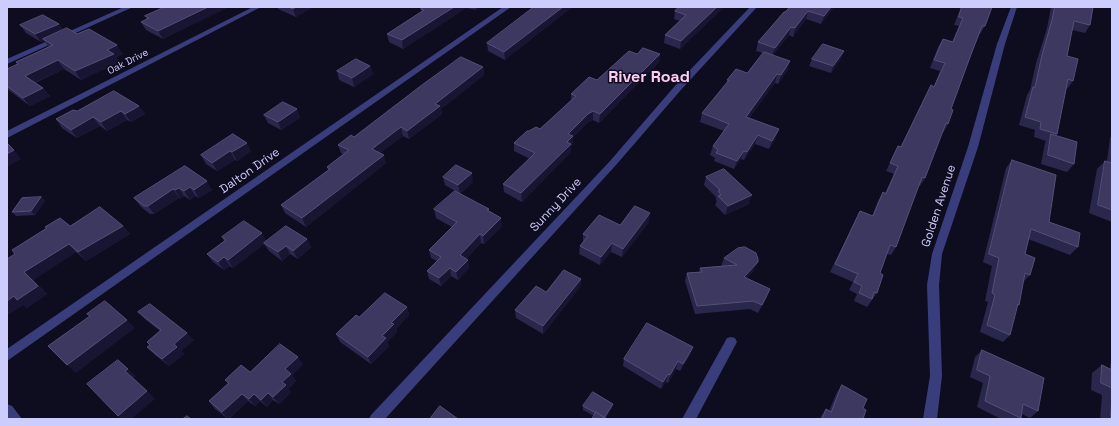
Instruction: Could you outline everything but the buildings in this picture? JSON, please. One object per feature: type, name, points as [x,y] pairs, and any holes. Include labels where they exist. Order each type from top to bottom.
[{"type":"street","points":[[7,62],[130,7]]},
{"type":"street","name":"Oak Drive","points":[[7,135],[258,7]]},
{"type":"street","name":"Dalton Drive","points":[[7,356],[508,7]]},
{"type":"street","name":"Sunny Drive","points":[[376,419],[613,163],[677,89],[754,7]]},
{"type":"street","name":"Golden Avenue","points":[[930,419],[936,376],[933,285],[936,254],[972,147],[1001,44],[1014,7]]},
{"type":"street","points":[[689,419],[731,342]]},
{"type":"street","points":[[7,410],[15,419]]},
{"type":"district","name":"River Road","points":[[649,78]]}]
